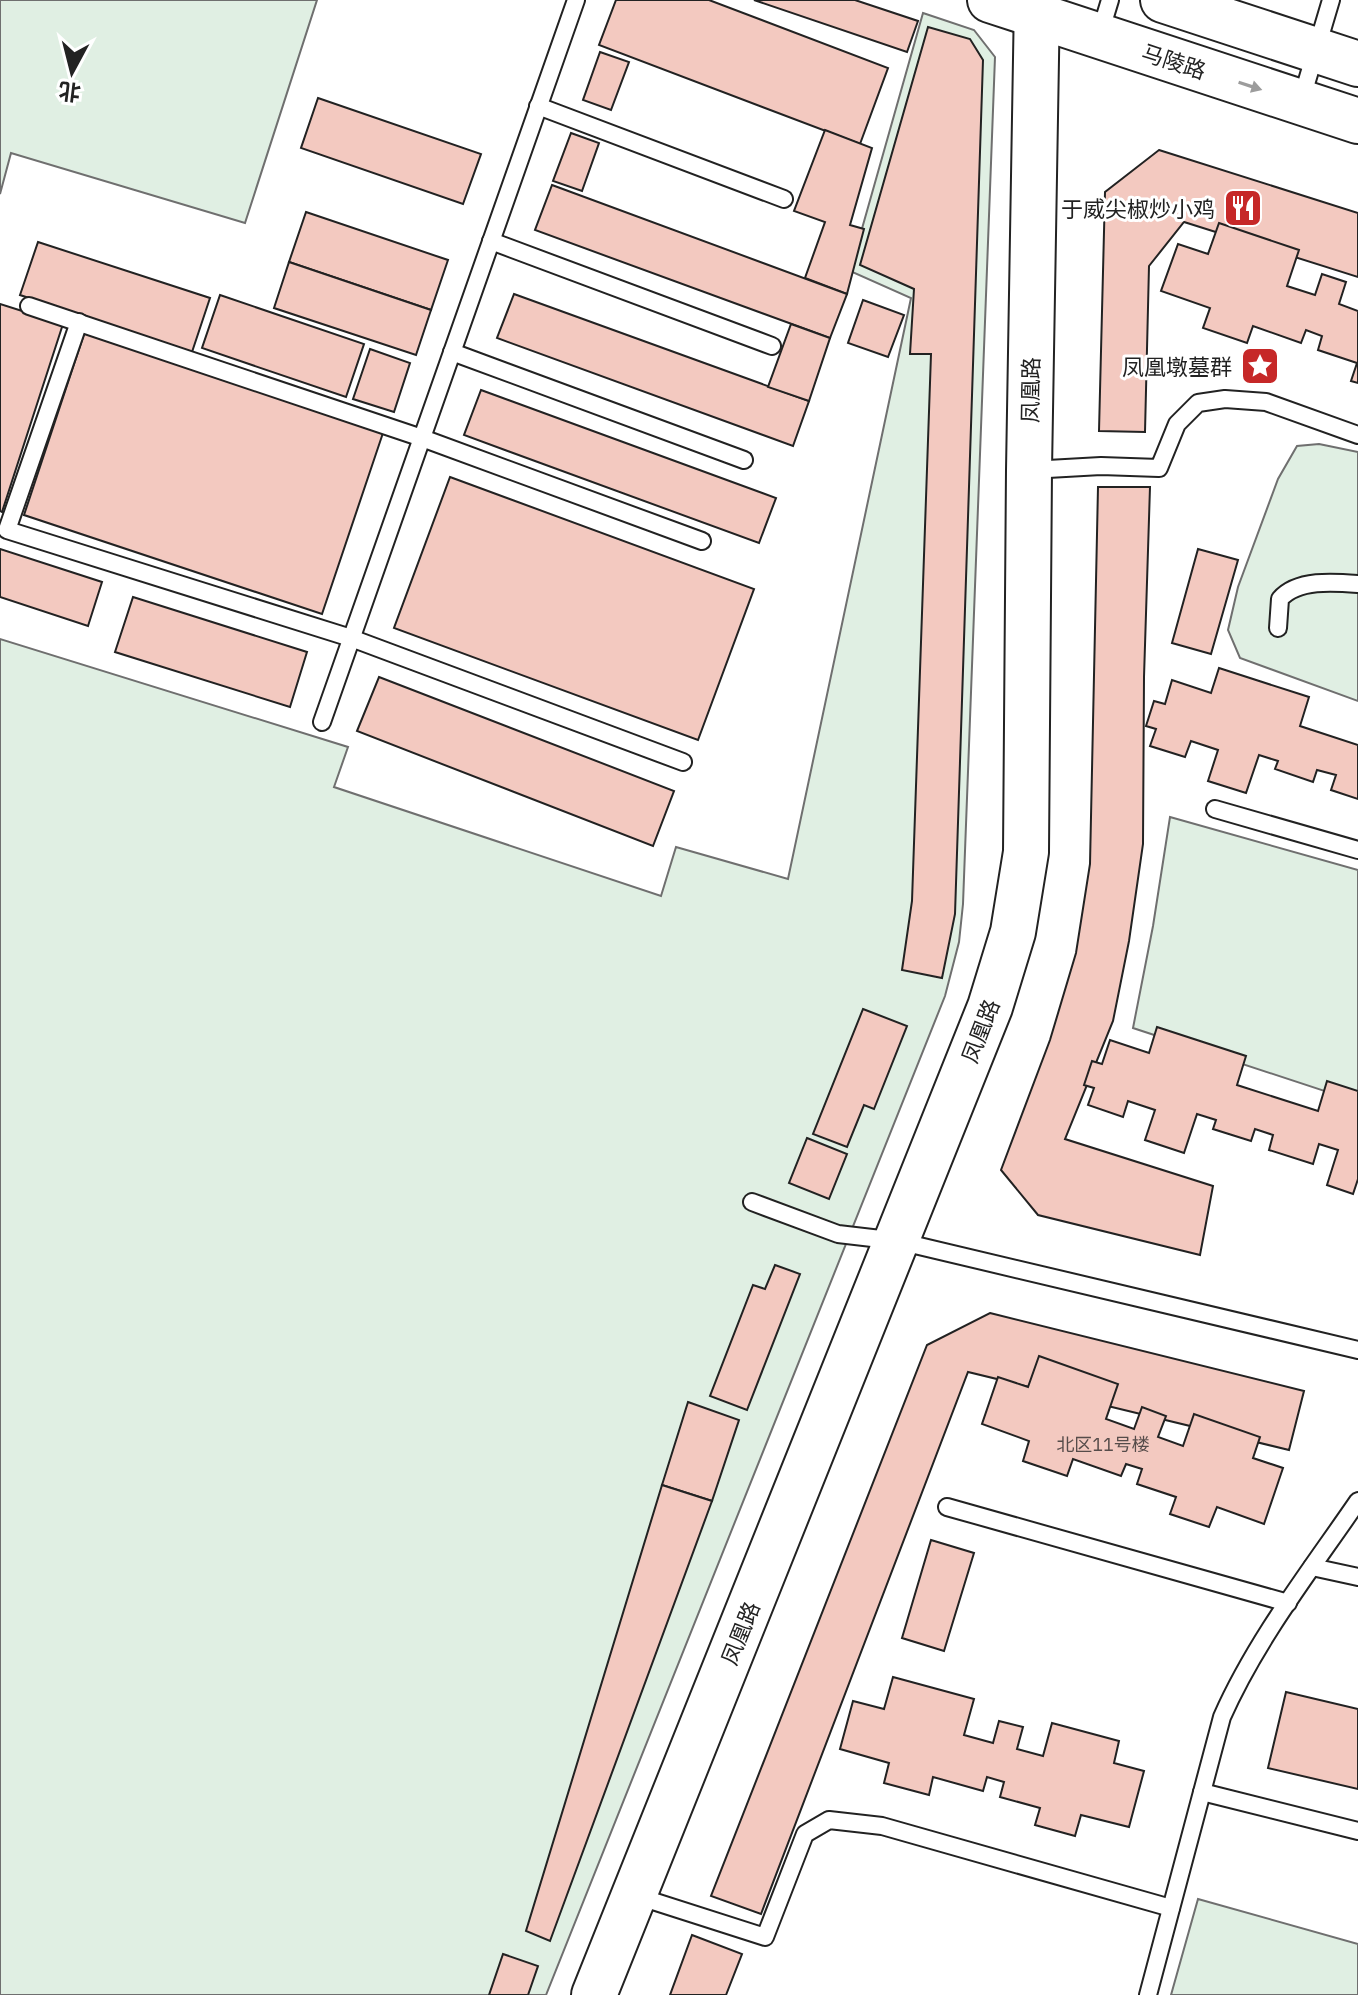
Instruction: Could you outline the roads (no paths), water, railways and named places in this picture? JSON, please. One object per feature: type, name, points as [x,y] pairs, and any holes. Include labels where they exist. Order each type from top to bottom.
[{"type":"street","name":"马陵路","points":[[990,0],[1105,18],[1301,102],[1358,121]]},
{"type":"street","points":[[1163,0],[1338,57]]},
{"type":"street","name":"凤凰路","points":[[594,1995],[898,1241],[990,1007],[1013,932],[1026,852],[1036,8]]},
{"type":"lane","points":[[322,722],[576,0]]},
{"type":"lane","points":[[1301,102],[1338,57],[1331,0]]},
{"type":"lane","points":[[538,106],[784,199]]},
{"type":"lane","points":[[491,241],[772,346]]},
{"type":"lane","points":[[29,306],[422,438],[702,541]]},
{"type":"lane","points":[[79,322],[7,530],[351,638],[683,762]]},
{"type":"lane","points":[[452,352],[744,460]]},
{"type":"lane","points":[[1029,470],[1101,466],[1159,468],[1177,424],[1198,403],[1225,399],[1266,402],[1358,435]]},
{"type":"lane","points":[[1278,628],[1280,599],[1294,588],[1317,584],[1358,584]]},
{"type":"lane","points":[[1215,809],[1358,850]]},
{"type":"lane","points":[[752,1202],[838,1234],[898,1241],[1358,1350]]},
{"type":"lane","points":[[1148,1995],[1222,1717],[1238,1681],[1358,1501]]},
{"type":"lane","points":[[947,1507],[1288,1603]]},
{"type":"lane","points":[[1312,1567],[1358,1577]]},
{"type":"lane","points":[[1202,1792],[1358,1831]]},
{"type":"lane","points":[[634,1895],[765,1937],[805,1834],[829,1820],[882,1826],[1171,1908]]},
{"type":"place","name":"于威尖椒炒小鸡","points":[[1243,208]]},
{"type":"place","name":"凤凰墩墓群","points":[[1260,366]]}]
